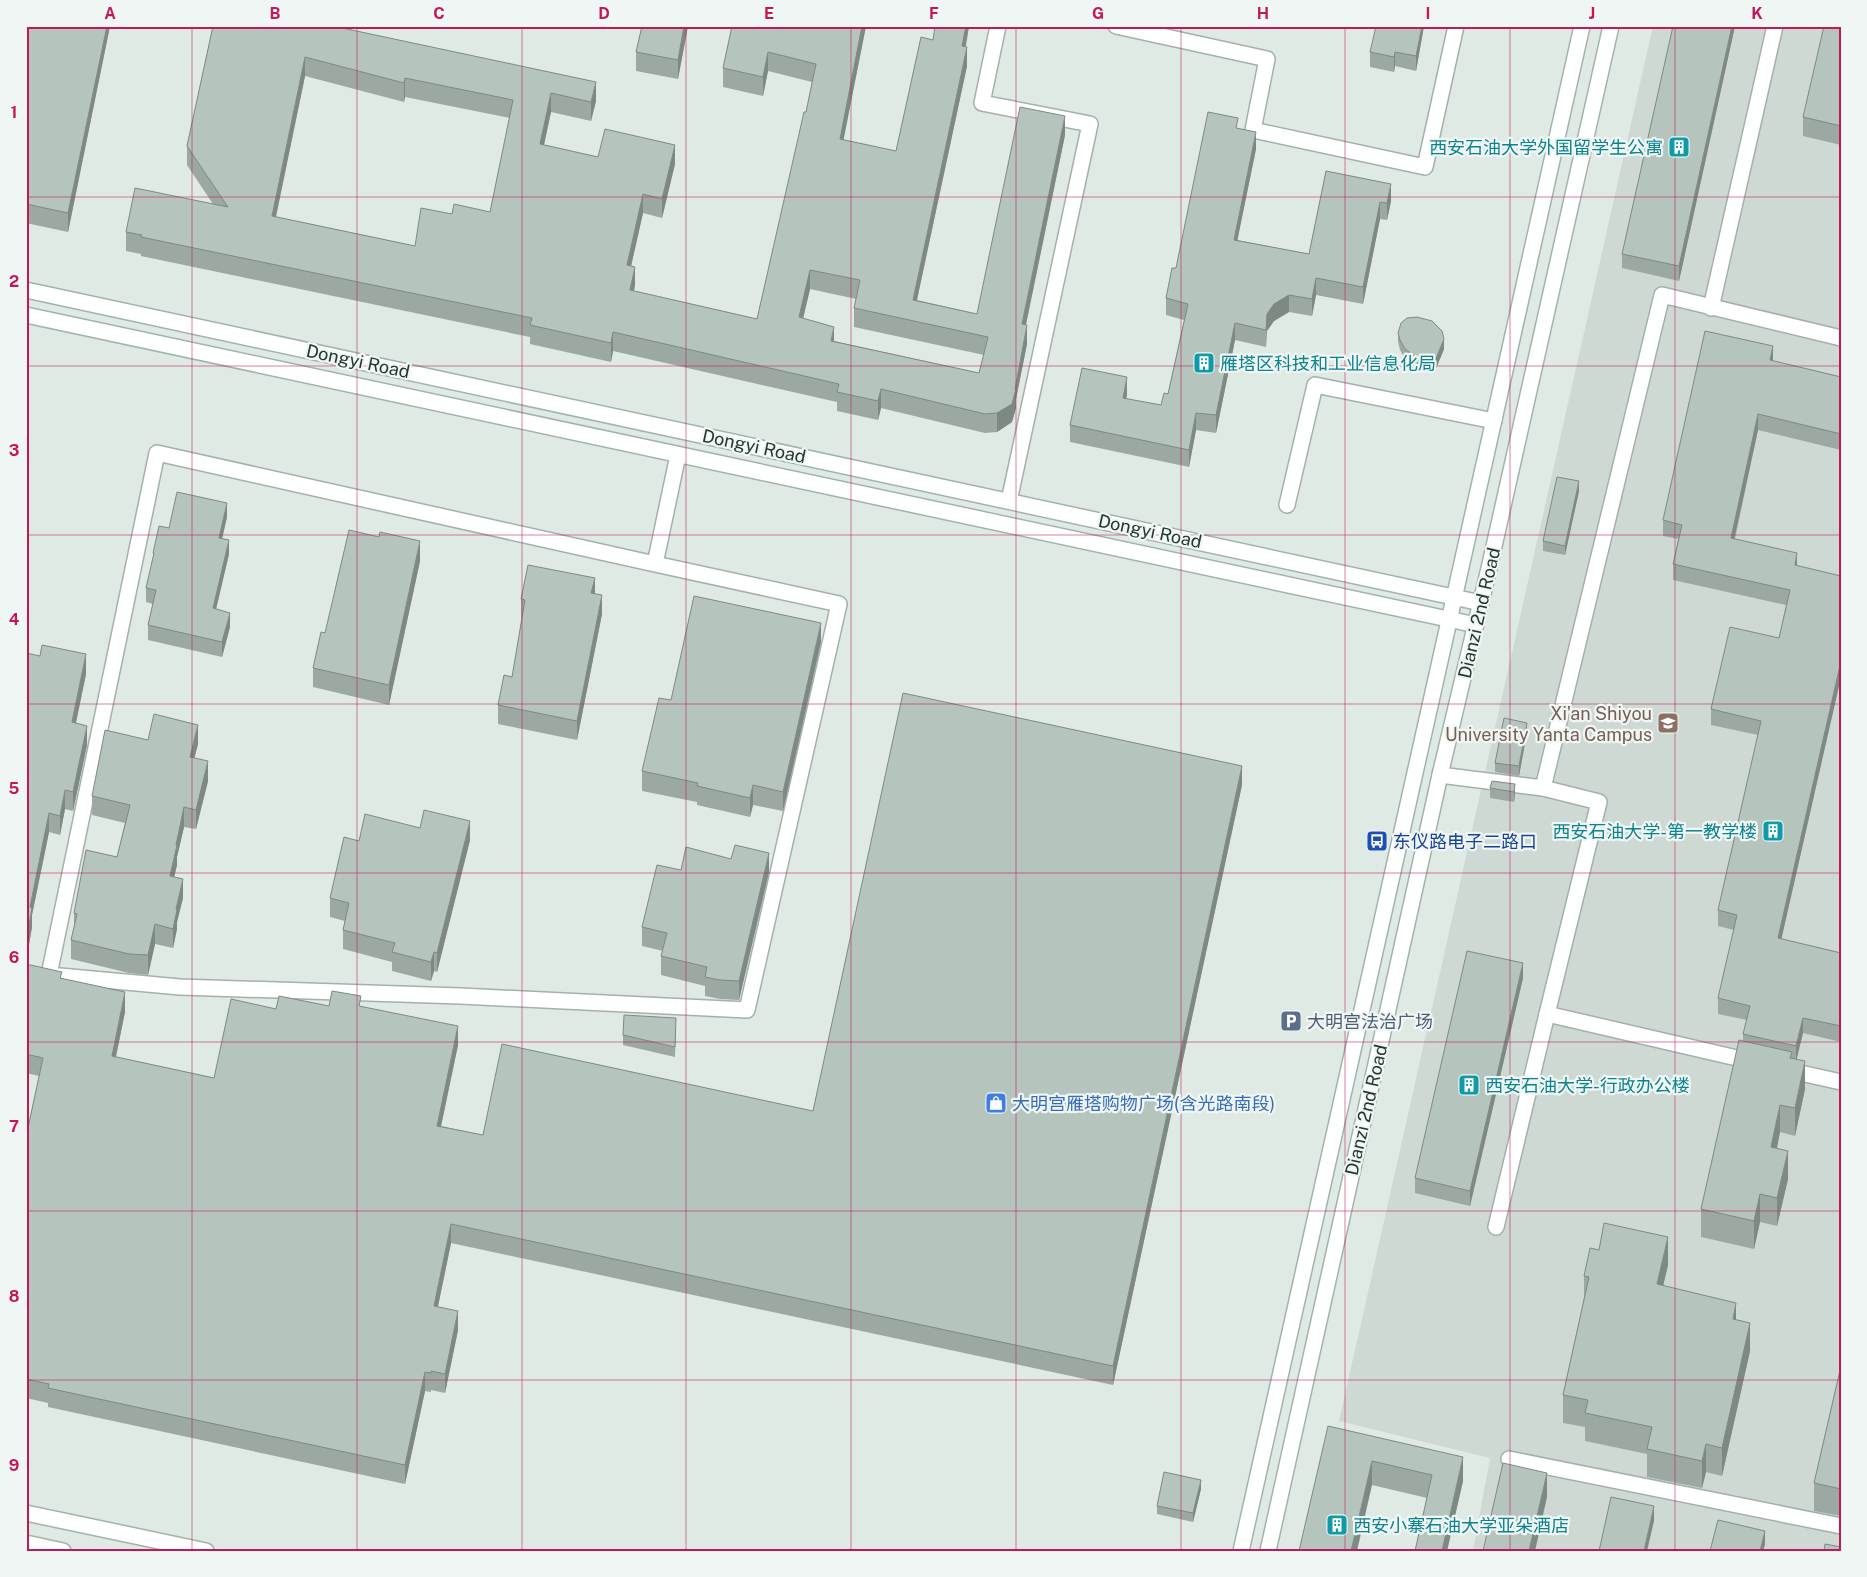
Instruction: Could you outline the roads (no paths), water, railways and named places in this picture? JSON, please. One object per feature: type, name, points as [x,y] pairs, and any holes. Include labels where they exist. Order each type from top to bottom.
[{"type":"street","points":[[998,26],[982,103],[1090,124],[1009,501]]},
{"type":"street","points":[[1116,26],[1136,28],[1267,60],[1253,130],[1425,166],[1456,26]]},
{"type":"street","name":"Dianzi 2nd Road","points":[[1241,1551],[1582,26]]},
{"type":"street","name":"Dianzi 2nd Road","points":[[1268,1551],[1440,775],[1476,625],[1611,26]]},
{"type":"street","points":[[1712,308],[1775,26]]},
{"type":"street","name":"Dongyi Road","points":[[26,290],[1481,603]]},
{"type":"street","points":[[1543,788],[1662,295],[1841,338]]},
{"type":"street","name":"Dongyi Road","points":[[26,315],[1476,625]]},
{"type":"street","points":[[1287,505],[1315,385],[1494,421]]},
{"type":"street","points":[[157,453],[655,564],[839,604],[747,1010],[461,996],[180,987],[49,975],[157,453]]},
{"type":"street","points":[[655,564],[678,455]]},
{"type":"street","points":[[1440,775],[1543,788],[1599,802],[1496,1227]]},
{"type":"street","points":[[1547,1014],[1841,1082]]},
{"type":"street","points":[[1509,1459],[1841,1526]]},
{"type":"street","points":[[26,1513],[206,1551]]},
{"type":"street","points":[[26,1543],[63,1551]]},
{"type":"place","name":"西安石油大学外国留学生公寓","points":[[1679,147]]},
{"type":"place","name":"雁塔区科技和工业信息化局","points":[[1204,363]]},
{"type":"place","name":"Xi'an Shiyou University Yanta Campus","points":[[1668,723]]},
{"type":"place","name":"西安石油大学-第一教学楼","points":[[1773,831]]},
{"type":"place","name":"东仪路电子二路口","points":[[1377,841]]},
{"type":"place","name":"大明宫法治广场","points":[[1291,1021]]},
{"type":"place","name":"西安石油大学-行政办公楼","points":[[1469,1085]]},
{"type":"place","name":"大明宫雁塔购物广场(含光路南段)","points":[[996,1103]]},
{"type":"place","name":"西安小寨石油大学亚朵酒店","points":[[1337,1525]]}]
